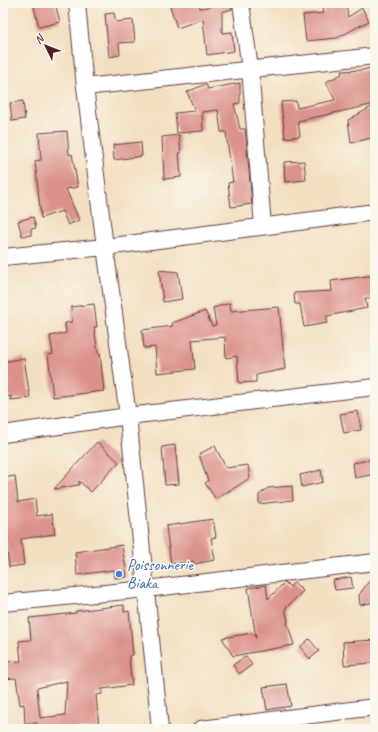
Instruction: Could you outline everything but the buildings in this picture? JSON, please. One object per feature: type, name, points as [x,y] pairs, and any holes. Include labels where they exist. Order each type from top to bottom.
[{"type":"street","points":[[77,3],[85,87],[128,416],[160,729]]},
{"type":"street","points":[[241,3],[250,69],[263,226]]},
{"type":"street","points":[[85,87],[375,56]]},
{"type":"street","points":[[3,257],[105,247],[375,212]]},
{"type":"street","points":[[3,434],[128,416],[375,387]]},
{"type":"street","points":[[3,603],[146,589],[375,562]]},
{"type":"street","points":[[201,729],[375,708]]},
{"type":"place","name":"Poissonnerie Biaka","points":[[119,574]]}]
